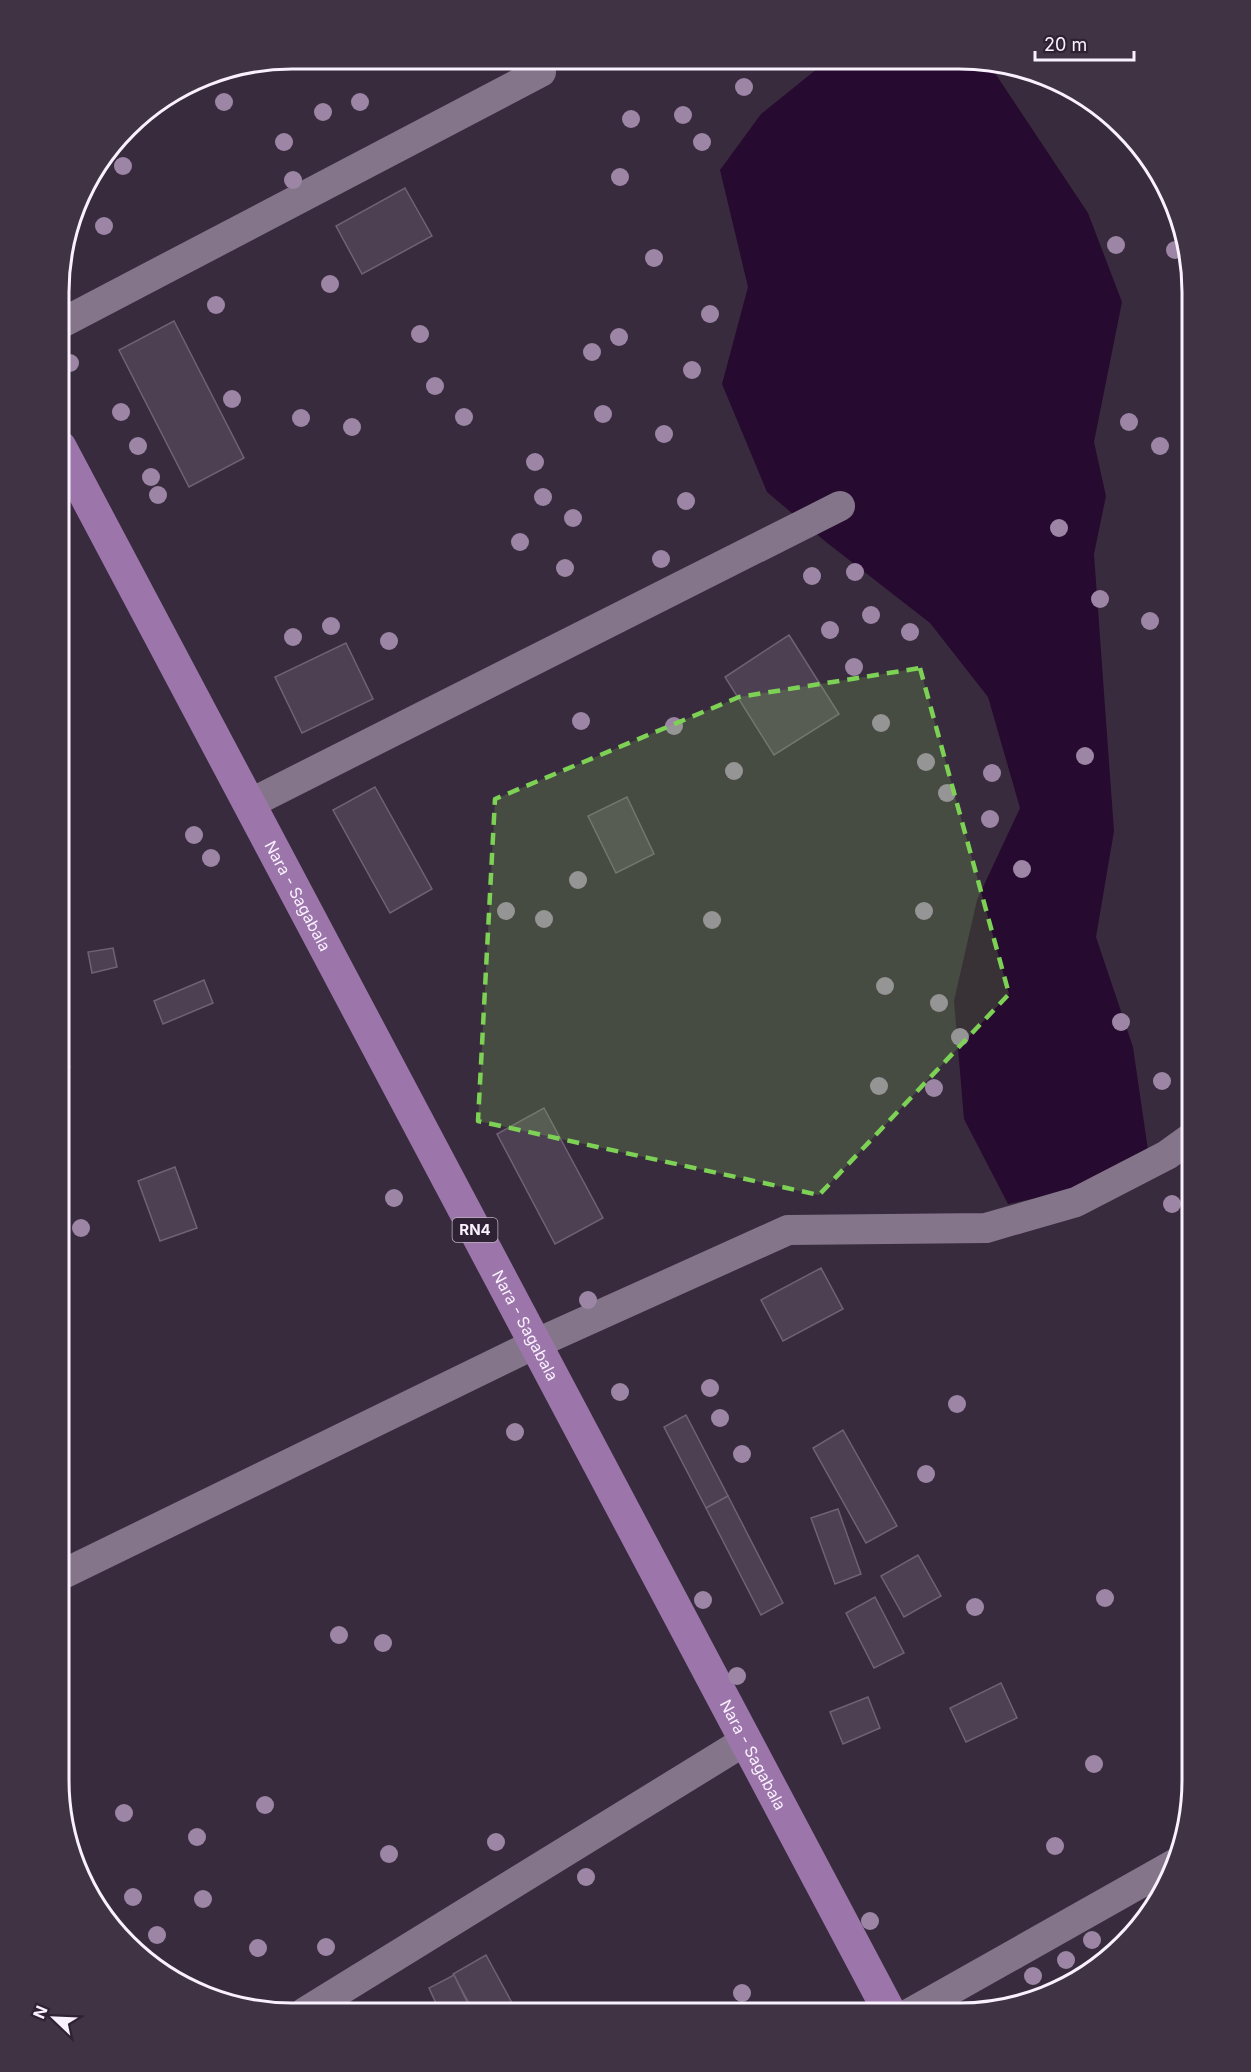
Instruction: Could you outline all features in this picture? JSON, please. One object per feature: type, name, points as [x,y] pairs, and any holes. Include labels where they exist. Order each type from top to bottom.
[{"type":"main road","name":"Nara - Sagabala","points":[[69,464],[885,2003]]},
{"type":"street","points":[[69,319],[541,72]]},
{"type":"street","points":[[249,804],[840,506]]},
{"type":"street","points":[[69,1571],[535,1344],[788,1230],[986,1228],[1076,1202],[1167,1155],[1182,1144]]},
{"type":"street","points":[[320,2003],[746,1741]]},
{"type":"street","points":[[928,2003],[1163,1870]]},
{"type":"highlighted area","points":[[920,668],[1009,994],[819,1195],[478,1121],[495,799],[739,697]]},
{"type":"shaded area","points":[[817,69],[974,69],[994,72],[1088,213],[1122,302],[1094,442],[1106,496],[1094,554],[1114,831],[1096,937],[1133,1047],[1148,1150],[1061,1193],[1008,1204],[964,1119],[954,1001],[977,900],[1020,808],[988,697],[930,623],[826,542],[767,492],[722,384],[748,287],[720,170],[761,114]]},
{"type":"building","points":[[405,188],[432,236],[362,274],[336,226]]},
{"type":"building","points":[[174,321],[244,458],[189,487],[119,350]]},
{"type":"building","points":[[789,635],[839,714],[774,755],[725,677]]},
{"type":"building","points":[[346,643],[373,699],[302,733],[275,677]]},
{"type":"building","points":[[375,787],[432,889],[390,913],[333,810]]},
{"type":"building","points":[[627,797],[654,854],[616,873],[588,816]]},
{"type":"building","points":[[113,948],[117,967],[92,973],[88,952]]},
{"type":"building","points":[[204,980],[213,1003],[163,1024],[154,1001]]},
{"type":"building","points":[[544,1108],[603,1218],[555,1244],[497,1134]]},
{"type":"building","points":[[175,1167],[197,1228],[160,1241],[138,1181]]},
{"type":"building","points":[[821,1268],[843,1309],[783,1341],[761,1300]]},
{"type":"building","points":[[686,1415],[728,1496],[706,1508],[664,1427]]},
{"type":"building","points":[[843,1430],[897,1526],[866,1543],[813,1448]]},
{"type":"building","points":[[728,1496],[783,1603],[761,1615],[706,1508]]},
{"type":"building","points":[[838,1509],[861,1574],[835,1584],[811,1518]]},
{"type":"building","points":[[918,1555],[941,1596],[904,1617],[881,1576]]},
{"type":"building","points":[[875,1597],[904,1653],[874,1668],[846,1613]]},
{"type":"building","points":[[1001,1683],[1017,1718],[966,1742],[950,1708]]},
{"type":"building","points":[[868,1697],[880,1728],[843,1744],[830,1712]]},
{"type":"building","points":[[486,1955],[512,2003],[469,2003],[453,1974]]},
{"type":"building","points":[[454,1975],[468,2003],[436,2003],[429,1988]]}]
